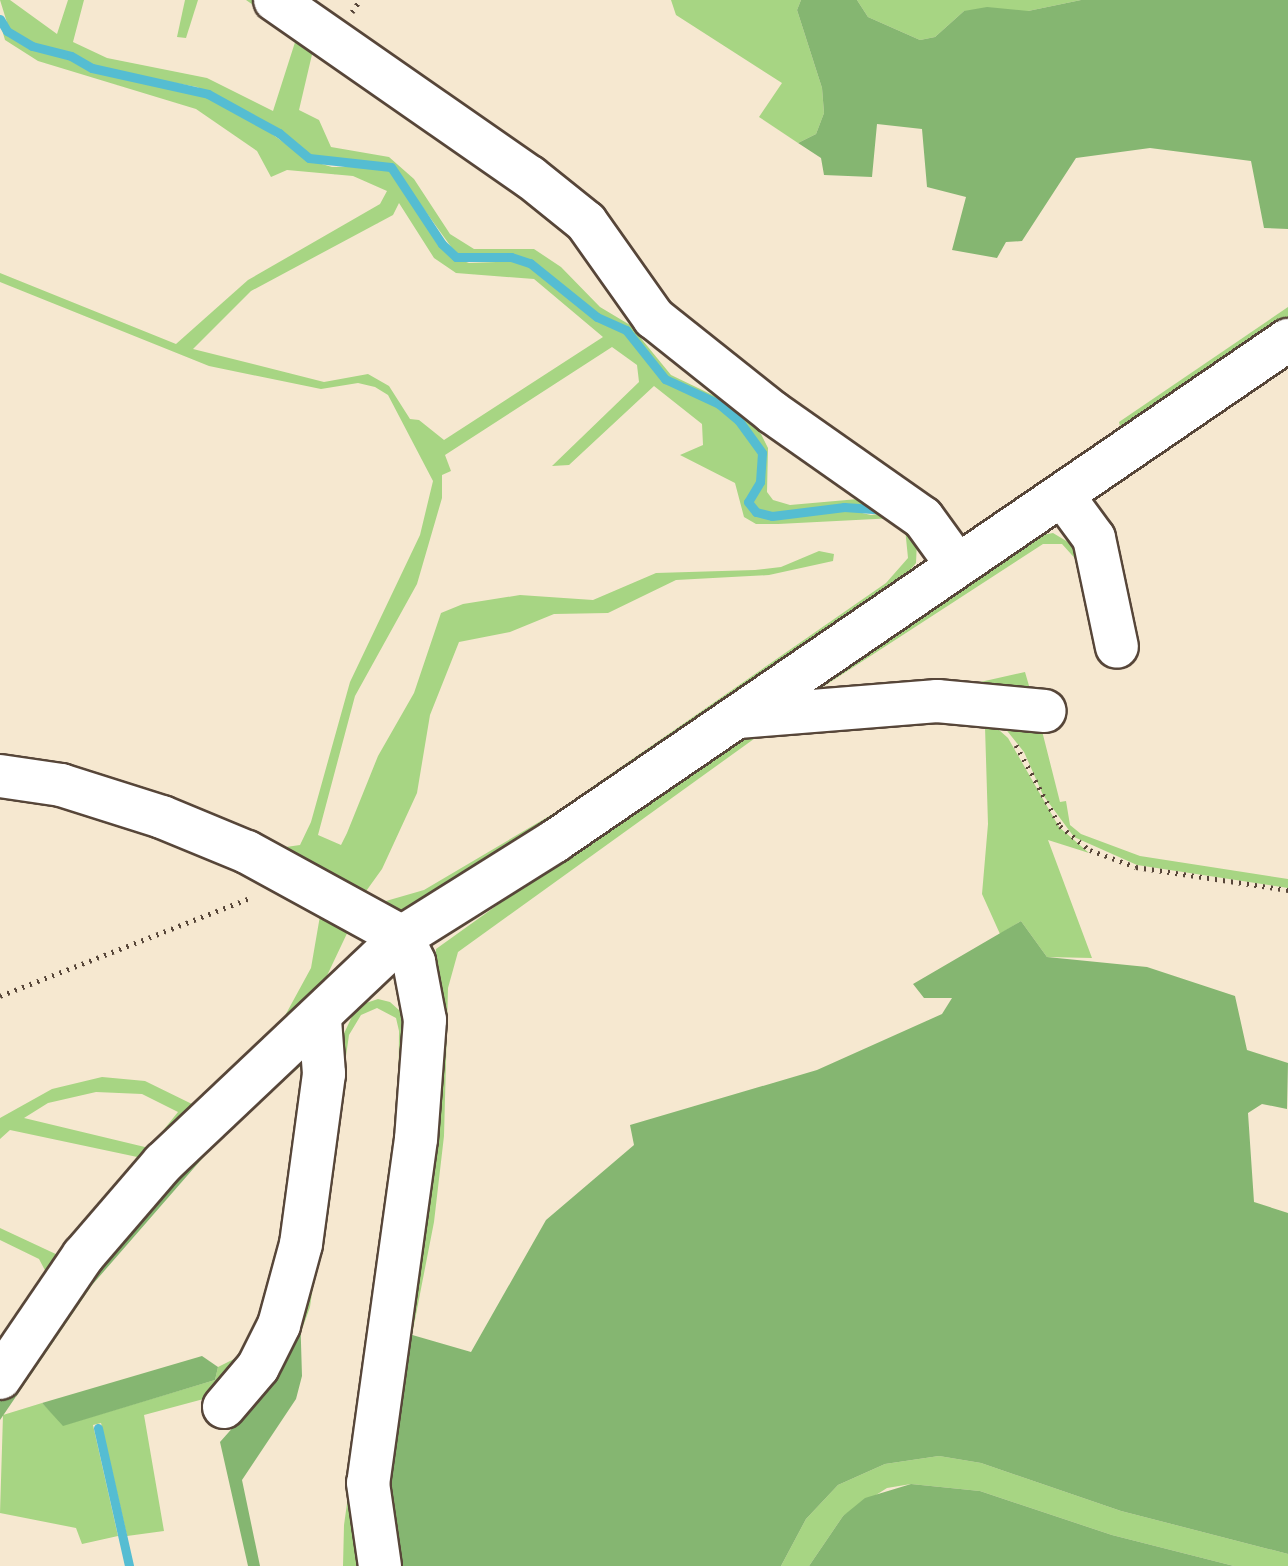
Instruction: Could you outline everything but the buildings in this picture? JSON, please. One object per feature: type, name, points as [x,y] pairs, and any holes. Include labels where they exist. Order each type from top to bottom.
[{"type":"street","points":[[275,0],[506,159],[586,222],[654,318],[772,412],[923,518],[957,565]]},
{"type":"street","points":[[0,1378],[51,1300],[122,1208],[208,1120],[320,1020],[402,937],[737,717],[1288,340]]},
{"type":"street","points":[[1063,496],[1094,538],[1117,647]]},
{"type":"street","points":[[737,717],[899,703],[977,704],[1045,711]]},
{"type":"street","points":[[0,776],[61,785],[162,817],[299,879],[402,937],[414,962],[425,1020],[416,1139],[368,1483],[380,1566]]},
{"type":"street","points":[[224,1407],[258,1367],[279,1325],[301,1244],[324,1074],[320,1020]]},
{"type":"path","points":[[977,704],[1022,753],[1060,826],[1090,850],[1136,867],[1288,890]]},
{"type":"path","points":[[0,996],[299,879]]},
{"type":"green space","points":[[0,0],[10,0],[57,34],[68,0],[84,0],[73,42],[107,58],[207,78],[273,111],[297,36],[246,0],[263,0],[314,46],[299,110],[319,120],[331,147],[389,157],[414,179],[450,234],[474,249],[534,249],[561,267],[600,307],[630,325],[671,375],[725,401],[761,434],[768,448],[767,492],[773,500],[790,505],[858,499],[873,501],[879,509],[844,505],[772,514],[757,511],[751,503],[762,482],[765,453],[740,419],[721,402],[667,377],[627,328],[598,315],[523,257],[457,255],[392,165],[310,155],[252,114],[197,87],[105,70],[32,44],[9,29]]},
{"type":"green space","points":[[185,0],[198,0],[186,38],[177,37]]},
{"type":"green space","points":[[671,0],[801,0],[797,10],[822,88],[824,113],[816,134],[798,143],[759,117],[782,83],[676,15]]},
{"type":"green space","points":[[801,0],[857,0],[868,17],[920,40],[935,37],[964,11],[987,7],[1028,11],[1081,0],[1288,0],[1288,229],[1264,228],[1251,161],[1150,148],[1076,158],[1022,241],[1006,242],[997,258],[952,250],[966,197],[927,187],[922,129],[877,124],[872,177],[824,175],[821,158],[798,143],[816,134],[824,113],[822,88],[797,10]]},
{"type":"green space","points":[[857,0],[1081,0],[1028,11],[964,11],[935,37],[920,40],[868,17]]},
{"type":"green space","points":[[0,23],[31,48],[61,55],[92,71],[207,96],[250,118],[308,160],[332,167],[387,167],[455,258],[469,263],[522,261],[595,319],[624,332],[664,380],[717,406],[737,423],[760,453],[758,481],[746,503],[754,515],[772,518],[844,509],[871,515],[894,512],[917,541],[916,563],[902,580],[490,865],[405,909],[396,912],[272,849],[300,845],[311,822],[350,682],[420,535],[433,481],[388,395],[375,387],[358,383],[321,389],[209,366],[0,282],[0,273],[176,344],[248,280],[380,204],[387,191],[353,176],[287,170],[271,177],[257,151],[196,109],[38,61],[5,40]],"holes":[[[399,203],[434,258],[456,273],[534,279],[603,337],[444,440],[419,420],[410,419],[389,386],[368,374],[324,382],[193,349],[251,291],[393,215]],[[612,347],[637,365],[639,382],[552,466],[569,465],[654,386],[702,424],[703,445],[680,455],[735,483],[744,517],[756,524],[895,518],[905,528],[908,558],[886,583],[556,812],[424,890],[379,903],[364,894],[382,869],[417,793],[430,715],[459,642],[510,632],[554,614],[608,613],[676,580],[769,575],[833,561],[834,554],[819,551],[781,567],[656,573],[593,600],[520,595],[463,604],[441,613],[414,693],[378,756],[341,845],[318,835],[355,696],[417,584],[442,498],[442,475],[451,471],[445,455]]]},
{"type":"green space","points":[[1288,307],[1288,320],[1121,431],[1119,422]]},
{"type":"green space","points":[[1053,533],[1078,548],[1080,564],[1062,544],[1043,544],[812,694],[967,685],[1025,672],[1034,703],[775,708],[1042,535]]},
{"type":"green space","points":[[907,711],[981,714],[1008,738],[1059,827],[1089,853],[1048,840],[1092,958],[1047,957],[1021,921],[1000,934],[982,894],[988,824],[985,727],[902,718],[758,736],[458,952],[448,988],[444,1136],[434,1222],[412,1335],[402,1332],[433,1109],[436,949],[750,724]]},
{"type":"green space","points":[[1038,715],[1060,802],[1066,801],[1070,825],[1081,834],[1140,856],[1288,879],[1288,888],[1137,865],[1074,837],[1043,795],[1024,752],[996,717]]},
{"type":"green space","points":[[321,910],[351,925],[323,984],[0,1363],[0,1340],[47,1274],[39,1259],[0,1240],[0,1228],[60,1256],[142,1158],[10,1130],[0,1139],[0,1118],[52,1089],[102,1077],[145,1081],[194,1105],[281,1023],[311,968]],"holes":[[[96,1092],[142,1094],[178,1112],[149,1148],[24,1118],[48,1103]]]},
{"type":"green space","points":[[1021,921],[1047,957],[1147,967],[1235,996],[1247,1050],[1288,1063],[1287,1109],[1262,1104],[1248,1113],[1254,1202],[1288,1213],[1288,1554],[1121,1511],[981,1463],[939,1456],[885,1464],[838,1485],[806,1519],[781,1566],[392,1566],[380,1522],[402,1332],[471,1352],[546,1220],[634,1145],[630,1125],[817,1070],[942,1014],[952,998],[924,998],[913,984]]},
{"type":"green space","points":[[378,999],[390,1002],[409,1019],[370,1566],[343,1566],[344,1525],[398,1139],[399,1031],[396,1018],[377,1008],[361,1015],[349,1035],[310,1307],[300,1335],[300,1310],[339,1044],[357,1006]]},
{"type":"green space","points":[[314,1049],[305,1175],[287,1277],[269,1328],[237,1373],[211,1397],[144,1415],[164,1531],[127,1536],[101,1423],[93,1425],[118,1536],[82,1544],[76,1528],[0,1513],[3,1415],[42,1403],[64,1425],[215,1380],[218,1367],[236,1358],[250,1342],[275,1284],[295,1192],[309,1059],[234,1122],[229,1115]]},
{"type":"green space","points":[[234,1122],[92,1285],[0,1420],[0,1401],[116,1237]]},
{"type":"green space","points":[[300,1310],[302,1376],[296,1399],[242,1480],[260,1566],[248,1566],[220,1442],[244,1415]]},
{"type":"green space","points":[[202,1356],[218,1367],[215,1380],[63,1426],[42,1403]]},
{"type":"green space","points":[[939,1456],[981,1463],[1121,1511],[1288,1554],[1288,1566],[1234,1566],[1112,1535],[980,1491],[911,1484],[887,1488],[843,1516],[809,1566],[781,1566],[806,1519],[838,1485],[885,1464]]},
{"type":"green space","points":[[911,1484],[980,1491],[1112,1535],[1234,1566],[809,1566],[843,1516],[865,1498]]},
{"type":"waterway","points":[[0,19],[7,31],[32,46],[71,56],[92,68],[208,94],[279,133],[309,158],[391,167],[442,244],[456,257],[511,257],[530,263],[597,317],[626,330],[665,379],[719,404],[739,421],[762,453],[760,482],[748,502],[756,512],[772,516],[844,507],[887,510]]},
{"type":"waterway","points":[[98,1428],[129,1566]]}]
